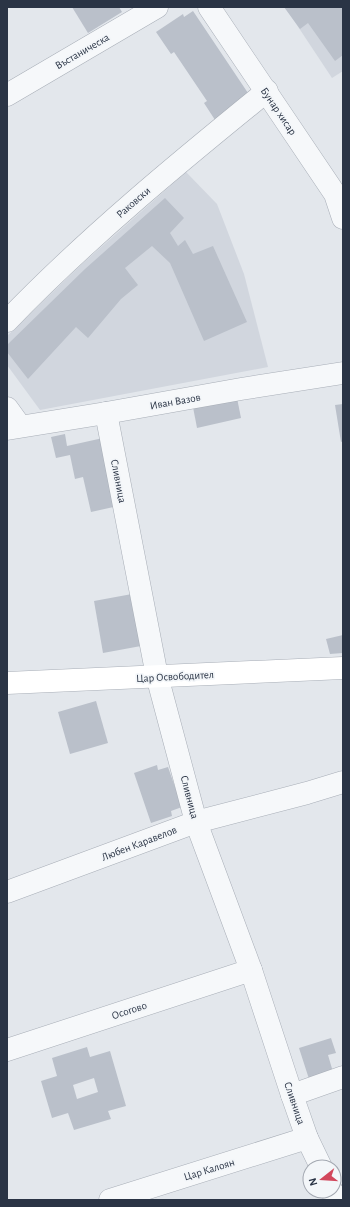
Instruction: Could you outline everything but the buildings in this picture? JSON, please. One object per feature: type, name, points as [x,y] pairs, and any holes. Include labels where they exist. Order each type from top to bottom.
[{"type":"main road","name":"Цар Освободител","points":[[7,683],[343,668]]},
{"type":"street","name":"Бунар хисар","points":[[209,7],[267,92],[339,191],[343,218]]},
{"type":"street","name":"Въстаническа","points":[[7,96],[147,10]]},
{"type":"street","name":"Раковски","points":[[7,321],[42,285],[132,203],[199,146],[267,92]]},
{"type":"street","name":"Иван Вазов","points":[[14,428],[343,373]]},
{"type":"street","points":[[7,408],[14,428]]},
{"type":"street","name":"Сливница","points":[[106,413],[157,676],[196,822],[251,970],[307,1138],[317,1159]]},
{"type":"street","name":"Любен Каравелов","points":[[7,892],[196,822],[343,782]]},
{"type":"street","name":"Осогово","points":[[7,1050],[251,970]]},
{"type":"street","points":[[292,1096],[343,1077]]},
{"type":"street","name":"Цар Калоян","points":[[110,1200],[307,1138]]},
{"type":"shaded area","points":[[285,7],[343,7],[343,71],[332,78]]},
{"type":"shaded area","points":[[186,172],[217,204],[244,274],[268,367],[40,410],[7,365],[7,336],[82,264]]}]
